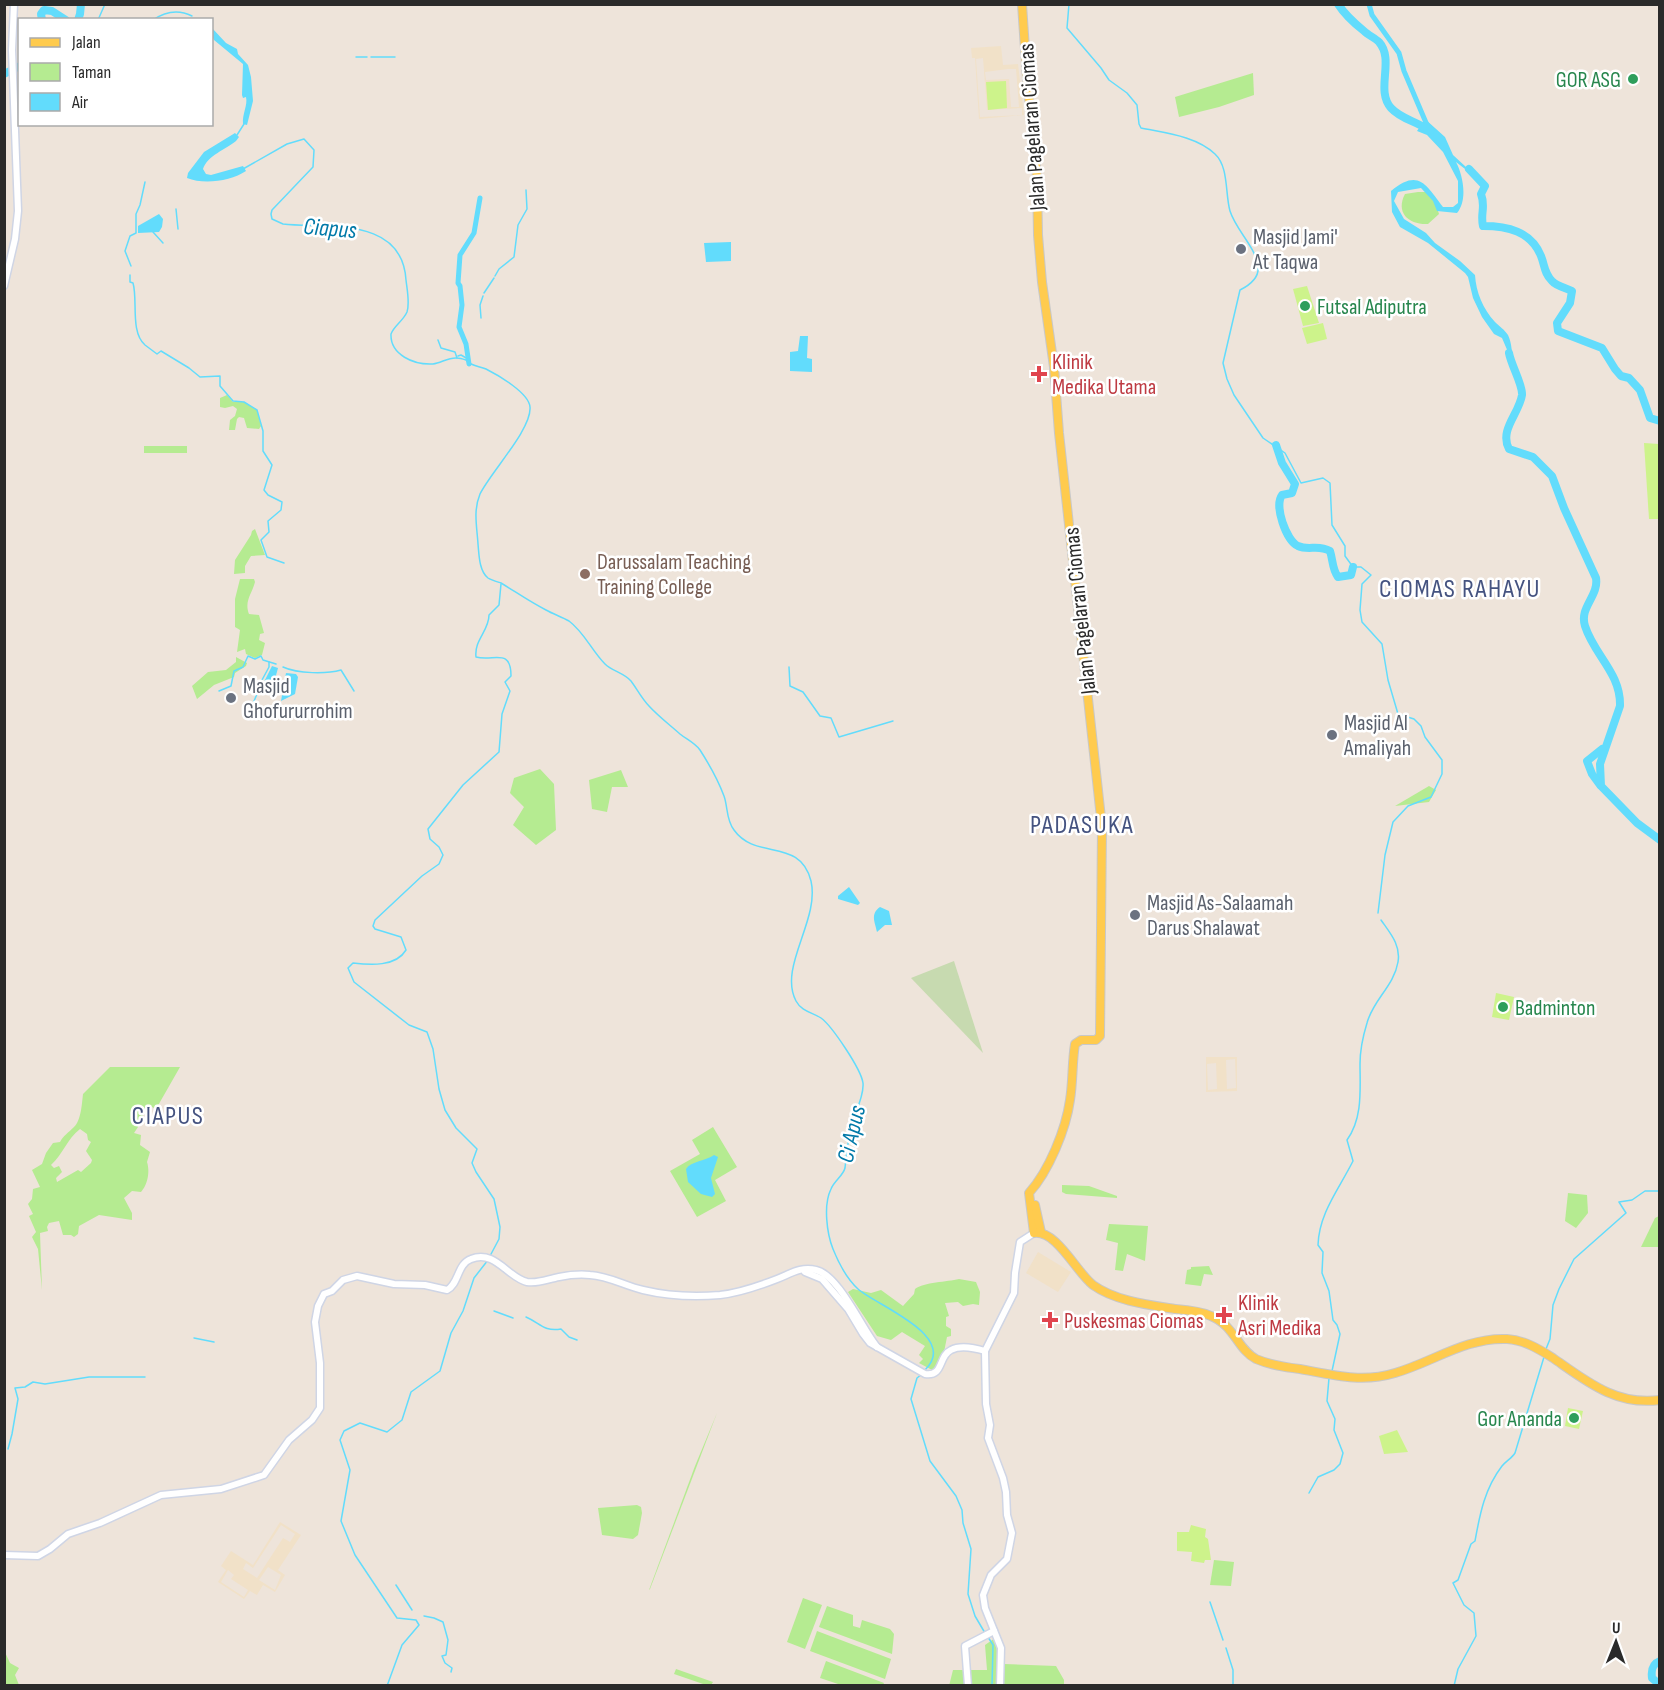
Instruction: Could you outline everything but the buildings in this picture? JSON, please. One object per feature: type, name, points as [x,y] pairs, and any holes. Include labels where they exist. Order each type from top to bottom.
[{"type":"main road","name":"Jalan Pagelaran Ciomas","points":[[1022,4],[1028,94],[1033,118],[1042,282],[1054,367],[1059,433],[1102,827],[1100,1036],[1096,1040],[1079,1040],[1074,1044],[1070,1099],[1066,1119],[1056,1146],[1032,1189],[1038,1232]]},
{"type":"main road","points":[[1038,1232],[1060,1247],[1087,1280],[1105,1292],[1151,1305],[1210,1315],[1232,1330],[1247,1352],[1255,1358],[1274,1365],[1330,1376],[1360,1379],[1395,1373],[1447,1352],[1485,1340],[1509,1340],[1540,1350],[1606,1393],[1638,1401],[1659,1400]]},
{"type":"street","points":[[4,286],[15,239],[19,187],[15,160],[12,75],[14,4]]},
{"type":"street","points":[[4,16],[13,15]]},
{"type":"street","points":[[1000,1686],[1001,1652],[985,1608],[983,1595],[991,1575],[1006,1561],[1012,1533],[1007,1515],[1003,1478],[988,1438],[990,1425],[986,1404],[985,1351],[1014,1293],[1020,1242],[1038,1232]]},
{"type":"street","points":[[4,1555],[38,1556],[68,1534],[100,1523],[160,1495],[221,1489],[264,1475],[289,1440],[312,1420],[320,1408],[320,1363],[315,1322],[324,1294],[332,1291],[343,1280],[357,1276],[394,1284],[425,1285],[447,1290],[455,1283],[465,1263],[471,1259],[481,1258],[493,1260],[526,1282],[588,1275],[611,1279],[643,1290],[684,1295],[731,1294],[804,1269],[823,1273],[846,1299],[877,1347],[925,1374],[931,1375],[938,1371],[947,1353],[953,1349],[971,1348],[985,1351]]},
{"type":"street","points":[[968,1686],[964,1648],[967,1644],[980,1640],[993,1632]]},
{"type":"shaded area","points":[[1001,46],[1003,65],[1018,64],[1024,115],[979,119],[975,58],[972,58],[971,48]],"holes":[[[983,58],[987,110],[1022,108],[1022,115],[980,117],[976,59]],[[1016,69],[1019,107],[1011,107],[1009,79],[986,80],[985,72]]]},
{"type":"shaded area","points":[[1206,1057],[1237,1057],[1237,1091],[1206,1092]],"holes":[[[1235,1059],[1236,1088],[1227,1089],[1226,1060]],[[1216,1063],[1217,1089],[1208,1090],[1207,1064]]]},
{"type":"shaded area","points":[[1038,1252],[1071,1272],[1058,1292],[1026,1273]]},
{"type":"shaded area","points":[[280,1522],[301,1535],[278,1570],[285,1575],[275,1592],[263,1585],[257,1595],[250,1591],[244,1599],[218,1582],[226,1570],[221,1566],[231,1551],[253,1565]],"holes":[[[281,1525],[295,1534],[290,1542],[283,1538],[257,1578],[243,1569],[246,1563],[253,1568]],[[268,1567],[281,1575],[275,1590],[259,1580]],[[228,1570],[234,1575],[231,1579],[248,1590],[244,1597],[221,1582]]]},
{"type":"green space","points":[[1253,73],[1254,95],[1179,117],[1175,97]]},
{"type":"green space","points":[[1006,81],[1007,108],[988,110],[986,82]]},
{"type":"green space","points":[[1426,192],[1435,201],[1439,214],[1428,224],[1410,220],[1403,212],[1402,201],[1405,194]]},
{"type":"green space","name":"Futsal Adiputra","points":[[1307,286],[1319,323],[1303,326],[1293,289]]},
{"type":"green space","points":[[1323,323],[1327,339],[1307,344],[1302,328]]},
{"type":"green space","points":[[227,395],[233,402],[244,402],[257,410],[261,426],[259,429],[247,428],[244,418],[239,417],[235,430],[229,430],[230,420],[235,416],[237,409],[233,406],[220,407],[220,398]]},
{"type":"green space","points":[[1644,443],[1659,444],[1659,519],[1649,519]]},
{"type":"green space","points":[[144,446],[187,446],[187,453],[144,453]]},
{"type":"green space","points":[[255,529],[265,555],[251,556],[245,566],[245,573],[234,574],[235,560]]},
{"type":"green space","points":[[240,579],[254,579],[255,582],[248,601],[248,609],[249,614],[259,615],[264,633],[260,634],[259,640],[265,643],[262,655],[255,658],[246,654],[245,649],[237,652],[240,630],[235,627],[235,599]]},
{"type":"green space","points":[[236,657],[247,663],[246,666],[235,673],[234,677],[214,685],[197,699],[192,686],[208,672],[226,670],[236,662]]},
{"type":"green space","points":[[540,769],[554,784],[556,830],[536,845],[513,825],[524,807],[510,793],[514,778]]},
{"type":"green space","points":[[621,770],[628,787],[612,787],[607,812],[592,809],[589,780]]},
{"type":"green space","points":[[1429,786],[1436,790],[1429,802],[1395,806]]},
{"type":"green space","points":[[954,961],[983,1053],[911,978]]},
{"type":"green space","name":"Badminton","points":[[1496,993],[1514,997],[1509,1020],[1492,1017]]},
{"type":"green space","points":[[110,1067],[180,1067],[156,1109],[148,1105],[134,1133],[141,1135],[140,1145],[150,1152],[147,1162],[148,1177],[143,1189],[141,1192],[132,1191],[124,1198],[132,1213],[132,1220],[99,1215],[79,1226],[78,1234],[74,1237],[63,1235],[59,1221],[49,1223],[48,1231],[40,1233],[42,1290],[38,1249],[32,1237],[36,1232],[29,1216],[33,1214],[28,1204],[32,1199],[33,1189],[40,1187],[32,1170],[42,1164],[53,1143],[60,1142],[76,1124],[81,1112],[83,1094]],"holes":[[[80,1129],[87,1134],[91,1142],[86,1151],[92,1160],[91,1163],[81,1172],[78,1170],[57,1182],[56,1178],[62,1172],[59,1166],[54,1168],[51,1165]]]},
{"type":"green space","points":[[713,1127],[737,1167],[715,1180],[726,1201],[697,1217],[670,1171],[700,1154],[692,1140]]},
{"type":"green space","points":[[1062,1185],[1089,1186],[1117,1196],[1117,1198],[1066,1194],[1062,1192]]},
{"type":"green space","points":[[1568,1193],[1587,1195],[1588,1213],[1576,1228],[1565,1221]]},
{"type":"green space","points":[[1659,1216],[1659,1247],[1641,1247],[1655,1218]]},
{"type":"green space","points":[[1109,1224],[1148,1226],[1145,1261],[1127,1254],[1123,1271],[1115,1270],[1118,1243],[1106,1240]]},
{"type":"green space","points":[[1209,1266],[1213,1275],[1204,1274],[1201,1286],[1185,1284],[1187,1270],[1191,1267]]},
{"type":"green space","points":[[959,1279],[976,1282],[980,1292],[979,1305],[963,1306],[958,1302],[945,1303],[949,1316],[946,1317],[946,1326],[951,1329],[951,1336],[947,1337],[937,1369],[932,1370],[919,1363],[923,1359],[919,1355],[925,1346],[902,1332],[891,1340],[877,1336],[848,1292],[853,1289],[871,1293],[881,1290],[903,1306],[919,1287]]},
{"type":"green space","name":"Gor Ananda","points":[[1568,1408],[1583,1411],[1579,1429],[1565,1426]]},
{"type":"green space","points":[[717,1413],[650,1589],[649,1590],[695,1466]]},
{"type":"green space","points":[[1397,1430],[1408,1452],[1384,1454],[1379,1436]]},
{"type":"green space","points":[[637,1505],[641,1507],[642,1513],[638,1535],[633,1539],[602,1535],[598,1508]]},
{"type":"green space","points":[[1191,1525],[1206,1529],[1205,1537],[1208,1539],[1211,1560],[1205,1560],[1204,1563],[1191,1561],[1192,1552],[1177,1551],[1177,1532],[1189,1532]]},
{"type":"green space","points":[[1214,1560],[1234,1562],[1231,1586],[1210,1585]]},
{"type":"green space","points":[[803,1598],[822,1605],[805,1649],[787,1642]]},
{"type":"green space","points":[[827,1606],[853,1615],[853,1626],[860,1628],[862,1620],[890,1629],[894,1634],[892,1654],[819,1627]]},
{"type":"green space","points":[[817,1631],[891,1659],[885,1679],[810,1651]]},
{"type":"green space","points":[[995,1638],[1000,1671],[1004,1664],[1056,1666],[1064,1680],[1064,1685],[949,1686],[953,1670],[987,1670],[985,1645]]},
{"type":"green space","points":[[4,1650],[10,1663],[19,1668],[15,1675],[19,1685],[5,1685]]},
{"type":"green space","points":[[826,1661],[884,1683],[883,1685],[841,1685],[820,1678]]},
{"type":"green space","points":[[676,1669],[713,1682],[711,1685],[706,1685],[674,1674]]},
{"type":"water","points":[[213,29],[226,43],[237,49],[238,54],[248,65],[253,101],[247,125],[243,124],[246,97],[243,98],[242,95],[243,64],[214,40]]},
{"type":"water","points":[[1425,119],[1445,137],[1453,155],[1472,170],[1478,179],[1456,162],[1463,188],[1462,201],[1457,213],[1437,211],[1433,201],[1421,188],[1398,192],[1394,201],[1404,219],[1426,233],[1475,275],[1484,306],[1508,335],[1513,363],[1508,363],[1508,352],[1502,338],[1494,334],[1482,317],[1465,273],[1428,243],[1400,227],[1392,212],[1391,191],[1401,184],[1415,180],[1426,186],[1443,207],[1453,207],[1458,203],[1458,181],[1443,152],[1427,135],[1417,131]]},
{"type":"water","points":[[235,133],[239,137],[236,141],[213,157],[203,169],[206,174],[211,175],[243,166],[246,171],[217,181],[187,178],[188,173],[204,152]]},
{"type":"water","points":[[159,214],[163,219],[159,232],[138,233],[138,226]]},
{"type":"water","points":[[731,242],[731,261],[706,262],[704,243]]},
{"type":"water","points":[[800,336],[808,336],[807,358],[812,359],[812,372],[790,371],[790,352],[798,351]]},
{"type":"water","points":[[272,666],[278,668],[271,694],[260,690]]},
{"type":"water","points":[[286,673],[296,674],[298,677],[295,694],[281,701]]},
{"type":"water","points":[[849,887],[860,903],[858,905],[838,899],[838,896]]},
{"type":"water","points":[[880,907],[889,911],[892,925],[885,925],[877,932],[874,915]]},
{"type":"water","points":[[714,1155],[718,1157],[711,1178],[715,1194],[712,1197],[701,1194],[688,1182],[686,1169],[691,1164]]},
{"type":"waterway","points":[[79,18],[81,4]]},
{"type":"waterway","name":"Ciapus","points":[[99,18],[105,4]]},
{"type":"waterway","points":[[1069,4],[1067,28],[1109,80],[1127,93],[1137,105],[1141,128],[1199,143],[1215,154],[1223,166],[1230,211],[1253,251],[1258,265],[1254,280],[1240,290],[1223,363],[1227,379],[1234,395],[1263,438],[1285,453],[1301,483],[1323,478],[1330,483],[1332,525],[1345,546],[1345,556],[1353,567],[1361,567],[1371,575],[1362,584],[1360,610],[1362,622],[1382,644],[1388,680],[1398,714],[1414,719],[1421,726],[1425,737],[1442,760],[1442,774],[1431,797],[1408,806],[1393,822],[1385,855],[1378,913]]},
{"type":"waterway","points":[[1338,4],[1353,22],[1379,42],[1383,49],[1385,93],[1391,108],[1430,131]]},
{"type":"waterway","points":[[1369,4],[1372,15],[1399,53],[1404,71],[1427,125]]},
{"type":"waterway","points":[[42,18],[44,10],[52,11],[63,18]]},
{"type":"waterway","name":"Ciapus","points":[[157,18],[172,12],[182,12],[192,16]]},
{"type":"waterway","points":[[356,57],[367,57]]},
{"type":"waterway","points":[[371,57],[395,57]]},
{"type":"waterway","points":[[4,74],[18,67]]},
{"type":"waterway","name":"Ciapus","points":[[237,135],[244,124]]},
{"type":"waterway","name":"Ciapus","points":[[243,169],[287,144],[304,139],[314,150],[313,167],[272,210],[272,219],[283,224],[341,227],[377,235],[391,245],[401,259],[406,280],[407,312],[391,334],[394,348],[404,357],[418,363],[433,364],[454,358],[466,360],[498,376],[524,396],[530,407],[529,416],[518,439],[485,485],[478,500],[476,519],[479,553],[485,575],[574,625],[605,664],[628,678],[653,710],[700,750],[722,790],[734,830],[754,845],[788,854],[805,867],[811,881],[812,896],[810,911],[795,958],[792,988],[798,1005],[821,1018],[839,1038],[852,1058],[863,1083],[862,1096],[850,1130],[845,1168],[832,1186],[827,1203],[829,1236],[840,1265],[854,1285],[912,1323],[932,1345],[933,1357],[925,1370]]},
{"type":"waterway","points":[[1469,169],[1485,186],[1481,194],[1483,226],[1501,227],[1525,236],[1537,248],[1549,278],[1572,291],[1570,303],[1557,323],[1558,331],[1602,348],[1621,376],[1629,378],[1640,390],[1650,418],[1660,421]]},
{"type":"waterway","points":[[131,266],[125,251],[130,236],[136,233],[136,214],[145,182]]},
{"type":"waterway","points":[[495,276],[499,269],[514,257],[518,225],[527,209],[526,190]]},
{"type":"waterway","points":[[469,364],[466,344],[459,327],[462,305],[458,283],[460,255],[474,233],[480,198]]},
{"type":"waterway","points":[[176,209],[178,229]]},
{"type":"waterway","points":[[153,232],[163,243]]},
{"type":"waterway","points":[[130,275],[130,282],[133,283],[134,290],[136,324],[140,339],[145,345],[157,354],[161,351],[200,377],[220,376],[220,386],[233,401],[244,402],[257,410],[263,431],[263,451],[272,465],[264,490],[268,495],[282,502],[281,510],[268,521],[269,532],[261,540],[267,557],[284,563]]},
{"type":"waterway","points":[[484,293],[494,278]]},
{"type":"waterway","points":[[481,318],[480,305],[483,296]]},
{"type":"waterway","points":[[438,340],[441,348],[455,352],[457,358]]},
{"type":"waterway","points":[[1509,353],[1522,395],[1506,435],[1509,449],[1533,457],[1552,476],[1596,578],[1595,590],[1585,613],[1585,626],[1594,646],[1612,674],[1619,694],[1620,706],[1600,764],[1601,786],[1637,823],[1660,840]]},
{"type":"waterway","name":"Ciapus","points":[[458,356],[461,355],[468,359]]},
{"type":"waterway","points":[[1276,445],[1282,463],[1295,484],[1292,493],[1282,495],[1279,507],[1282,522],[1289,537],[1298,546],[1330,551],[1338,577],[1351,575],[1353,567]]},
{"type":"waterway","points":[[490,1256],[499,1239],[500,1227],[494,1199],[472,1163],[477,1149],[456,1128],[445,1110],[439,1089],[433,1049],[427,1032],[409,1025],[354,982],[348,968],[353,963],[382,964],[402,956],[406,950],[401,937],[375,929],[373,926],[375,920],[422,876],[439,864],[443,855],[439,847],[430,839],[428,829],[463,785],[499,752],[502,714],[510,691],[505,682],[511,676],[510,667],[504,659],[476,657],[476,651],[487,626],[489,615],[499,605],[501,584]]},
{"type":"waterway","points":[[219,691],[231,686],[234,671],[243,667],[248,656],[255,659],[261,656],[263,660],[276,664]]},
{"type":"waterway","points":[[248,715],[257,694],[255,693],[269,667],[269,662]]},
{"type":"waterway","points":[[283,667],[312,673],[341,670],[354,691]]},
{"type":"waterway","points":[[789,667],[790,686],[803,692],[820,716],[831,718],[839,737],[893,721]]},
{"type":"waterway","points":[[1600,785],[1587,761],[1602,749]]},
{"type":"waterway","points":[[1332,1371],[1340,1334],[1333,1320],[1329,1291],[1322,1273],[1323,1252],[1318,1245],[1319,1233],[1326,1212],[1353,1161],[1347,1140],[1358,1113],[1362,1044],[1370,1015],[1396,971],[1398,962],[1396,945],[1381,920]]},
{"type":"waterway","points":[[1546,1349],[1550,1339],[1553,1305],[1574,1259],[1626,1213],[1619,1202],[1632,1200],[1645,1191],[1660,1191]]},
{"type":"waterway","points":[[387,1686],[402,1645],[419,1625],[416,1620],[397,1618],[355,1555],[341,1521],[350,1470],[340,1440],[344,1431],[360,1423],[387,1432],[402,1420],[411,1392],[440,1371],[451,1333],[463,1311],[474,1278],[488,1260]]},
{"type":"waterway","points":[[494,1311],[513,1318]]},
{"type":"waterway","points":[[526,1317],[546,1328],[561,1329],[569,1337],[577,1340]]},
{"type":"waterway","points":[[194,1338],[214,1342]]},
{"type":"waterway","points":[[1454,1686],[1458,1669],[1476,1636],[1474,1613],[1464,1605],[1453,1583],[1458,1580],[1471,1544],[1475,1541],[1481,1511],[1491,1483],[1502,1466],[1515,1453],[1544,1357]]},
{"type":"waterway","name":"Ci Apus","points":[[922,1374],[917,1378],[911,1399],[930,1461],[956,1496],[962,1510],[963,1523],[971,1549],[968,1594],[975,1616],[985,1633]]},
{"type":"waterway","points":[[8,1449],[18,1399],[15,1388],[25,1387],[33,1382],[45,1384],[89,1377],[145,1377]]},
{"type":"waterway","points":[[1309,1493],[1318,1477],[1334,1470],[1340,1464],[1343,1453],[1334,1430],[1335,1419],[1327,1401],[1329,1378]]},
{"type":"waterway","points":[[396,1585],[412,1610]]},
{"type":"waterway","points":[[1210,1602],[1223,1640]]},
{"type":"waterway","points":[[424,1616],[443,1622],[448,1640],[446,1655],[442,1656],[445,1663],[452,1668],[451,1672]]},
{"type":"waterway","name":"Ci Apus","points":[[988,1637],[993,1645],[992,1686]]},
{"type":"waterway","points":[[1226,1648],[1233,1670],[1233,1686]]},
{"type":"waterway","points":[[1660,1661],[1654,1666],[1652,1672],[1652,1678],[1660,1685]]},
{"type":"place","name":"GOR ASG","points":[[1633,79]]},
{"type":"place","name":"Masjid Jami' At Taqwa","points":[[1241,249]]},
{"type":"place","name":"Futsal Adiputra","points":[[1305,306]]},
{"type":"place","name":"Klinik Medika Utama","points":[[1039,374]]},
{"type":"place","name":"Darussalam Teaching Training College","points":[[585,574]]},
{"type":"place","name":"Masjid Ghofururrohim","points":[[231,698]]},
{"type":"place","name":"Masjid Al Amaliyah","points":[[1332,735]]},
{"type":"place","name":"Masjid As-Salaamah Darus Shalawat","points":[[1135,915]]},
{"type":"place","name":"Badminton","points":[[1503,1007]]},
{"type":"place","name":"Klinik Asri Medika","points":[[1224,1315]]},
{"type":"place","name":"Puskesmas Ciomas","points":[[1050,1320]]},
{"type":"place","name":"Gor Ananda","points":[[1574,1418]]},
{"type":"district","name":"CIOMAS RAHAYU","points":[[1460,588]]},
{"type":"district","name":"PADASUKA","points":[[1082,824]]},
{"type":"district","name":"CIAPUS","points":[[168,1115]]}]
